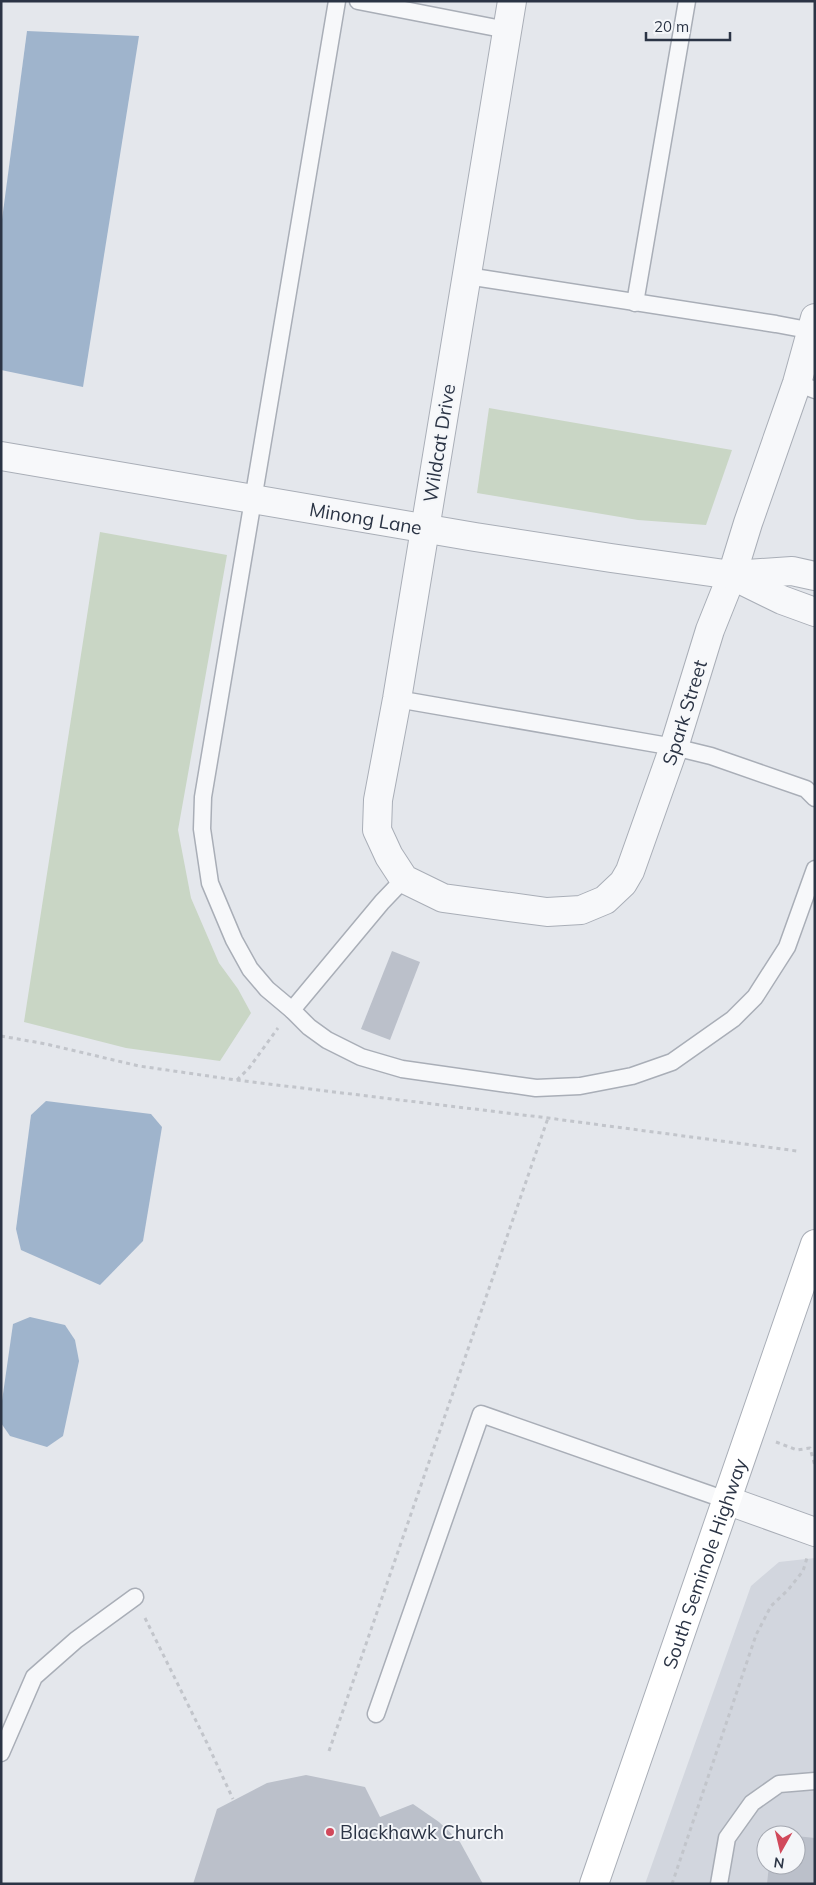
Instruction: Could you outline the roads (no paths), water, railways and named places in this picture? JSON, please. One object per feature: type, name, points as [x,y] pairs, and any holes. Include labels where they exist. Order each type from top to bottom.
[{"type":"street","name":"Wildcat Drive","points":[[404,879],[389,856],[377,830],[378,800],[397,699],[512,1]]},
{"type":"street","name":"Spark Street","points":[[404,879],[443,898],[547,912],[581,910],[605,900],[623,883],[630,871],[674,747],[710,630],[732,575],[748,522],[806,387],[814,325]]},
{"type":"street","name":"Minong Lane","points":[[1,456],[611,558],[732,575],[792,571],[815,576]]},
{"type":"street","name":"Minong Lane","points":[[732,575],[782,600],[815,612]]},
{"type":"street","name":"South Seminole Highway","points":[[594,1884],[815,1244]]},
{"type":"street","points":[[726,1500],[812,1542]]},
{"type":"lane","points":[[337,1],[203,797],[202,829],[210,883],[234,940],[250,969],[267,989],[292,1010],[309,1028],[327,1040],[361,1057],[402,1069],[536,1088],[580,1086],[632,1076],[672,1062],[733,1019],[755,996],[787,947],[815,869]]},
{"type":"lane","points":[[358,1],[507,30]]},
{"type":"lane","points":[[635,302],[687,1]]},
{"type":"lane","points":[[467,276],[776,324],[814,325]]},
{"type":"lane","points":[[397,699],[674,747],[711,756],[806,789],[815,798]]},
{"type":"lane","points":[[292,1010],[382,902],[404,879]]},
{"type":"lane","points":[[376,1714],[481,1414],[726,1500]]},
{"type":"lane","points":[[1,1753],[5,1740],[34,1677],[76,1640],[134,1597]]},
{"type":"lane","points":[[719,1884],[727,1838],[752,1803],[779,1784],[815,1781]]},
{"type":"water","points":[[27,31],[139,36],[83,387],[1,370],[1,227]]},
{"type":"water","points":[[46,1101],[151,1114],[162,1127],[143,1241],[100,1285],[21,1250],[16,1229],[31,1115]]},
{"type":"water","points":[[30,1317],[65,1325],[75,1340],[79,1361],[63,1436],[47,1447],[10,1436],[1,1423],[1,1408],[13,1324]]},
{"type":"place","name":"Blackhawk Church","points":[[330,1832]]}]
